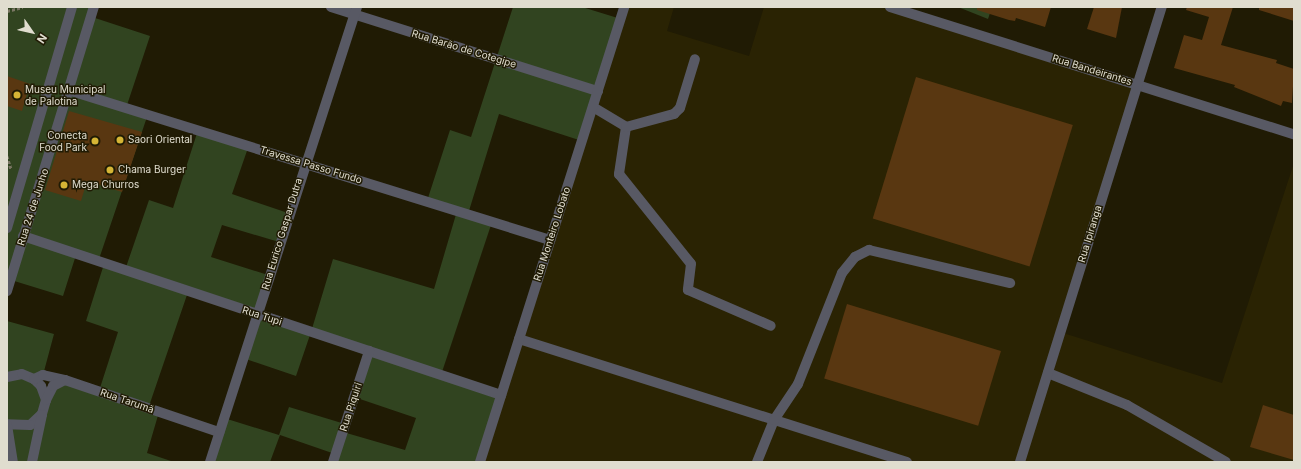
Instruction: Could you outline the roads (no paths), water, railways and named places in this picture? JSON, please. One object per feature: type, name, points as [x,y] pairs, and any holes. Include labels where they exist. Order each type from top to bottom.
[{"type":"street","points":[[7,228],[72,7]]},
{"type":"street","name":"Rua 24 de Junho","points":[[7,291],[23,236],[71,91],[94,7]]},
{"type":"street","name":"Rua Barão de Cotegipe","points":[[331,7],[355,11],[598,91]]},
{"type":"street","name":"Rua Monteiro Lobato","points":[[480,462],[624,7]]},
{"type":"street","name":"Rua Bandeirantes","points":[[892,7],[1294,134]]},
{"type":"street","name":"Rua Ipiranga","points":[[1020,462],[1162,7]]},
{"type":"street","name":"Rua Eurico Gaspar Dutra","points":[[210,462],[304,162],[355,11]]},
{"type":"street","points":[[593,107],[626,127],[674,114],[680,108],[695,59]]},
{"type":"street","name":"Travessa Passo Fundo","points":[[71,91],[304,162],[550,240]]},
{"type":"street","points":[[626,127],[619,174],[691,264],[688,290],[771,326]]},
{"type":"street","name":"Rua Tupi","points":[[23,236],[501,395]]},
{"type":"street","points":[[757,462],[774,420],[798,384],[842,273],[855,257],[869,250],[1010,283]]},
{"type":"street","points":[[519,339],[907,462]]},
{"type":"street","name":"Rua Piquiri","points":[[333,462],[369,351]]},
{"type":"street","points":[[10,373],[34,379],[41,386],[46,400]]},
{"type":"street","points":[[1048,373],[1127,405],[1226,462]]},
{"type":"street","name":"Rua Tarumã","points":[[34,379],[44,375],[65,380],[220,432]]},
{"type":"street","points":[[32,462],[46,400],[53,386],[65,380]]},
{"type":"street","points":[[13,462],[7,425],[30,425],[42,414]]},
{"type":"place","name":"Museu Municipal de Palotina","points":[[17,95]]},
{"type":"place","name":"Saori Oriental","points":[[120,140]]},
{"type":"place","name":"Conecta Food Park","points":[[95,141]]},
{"type":"place","name":"Chama Burger","points":[[110,170]]},
{"type":"place","name":"Mega Churros","points":[[64,185]]}]
